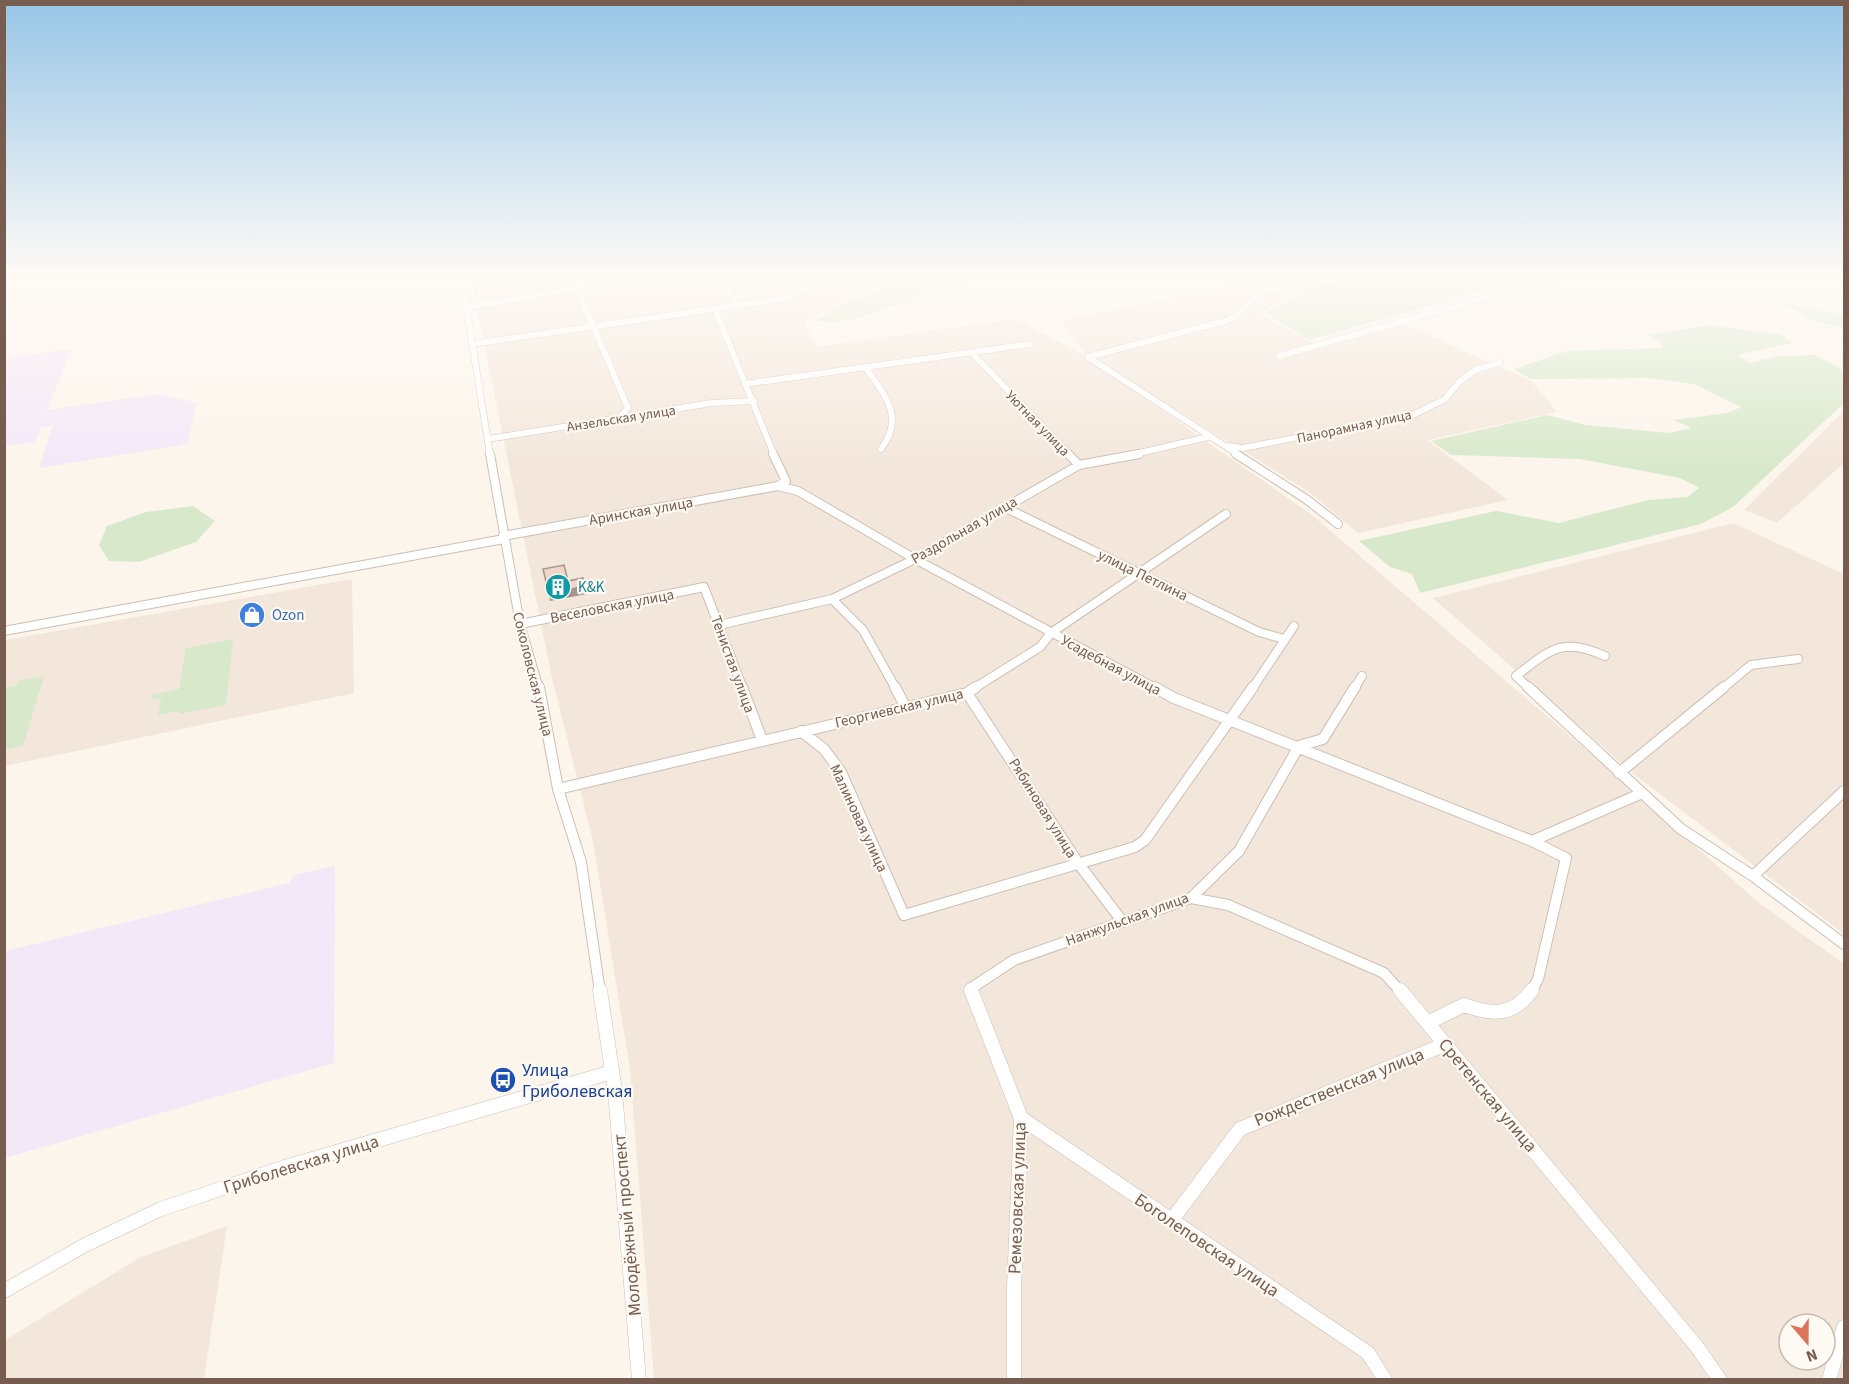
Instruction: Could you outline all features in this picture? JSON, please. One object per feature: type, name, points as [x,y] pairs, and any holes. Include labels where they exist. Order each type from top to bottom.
[{"type":"street","name":"Соколовская улица","points":[[471,339],[520,624],[538,681],[558,789],[581,862],[612,1072]]},
{"type":"street","points":[[472,344],[509,339]]},
{"type":"street","points":[[600,339],[628,408],[619,418]]},
{"type":"street","points":[[727,339],[786,481],[778,486]]},
{"type":"street","points":[[1158,339],[1088,357],[1192,423],[1208,437],[1228,446],[1306,499],[1338,524]]},
{"type":"street","points":[[1279,356],[1341,339]]},
{"type":"street","points":[[745,384],[973,354],[1031,344]]},
{"type":"street","name":"Уютная улица","points":[[973,354],[1079,465]]},
{"type":"street","name":"Панорамная улица","points":[[1228,446],[1243,448],[1413,415],[1445,399],[1459,382],[1475,370],[1500,363]]},
{"type":"street","points":[[866,368],[892,411],[893,433],[881,449]]},
{"type":"street","name":"Анзельская улица","points":[[488,439],[712,403],[754,401]]},
{"type":"street","name":"Раздольная улица","points":[[719,624],[832,599],[915,559],[1079,465],[1158,450],[1208,437]]},
{"type":"street","name":"Аринская улица","points":[[4,631],[778,486]]},
{"type":"street","name":"Усадебная улица","points":[[778,486],[798,491],[915,559],[1174,698],[1532,841]]},
{"type":"street","name":"улица Петлина","points":[[1004,507],[1259,632],[1284,639]]},
{"type":"street","name":"Георгиевская улица","points":[[558,789],[967,693],[1040,647],[1051,633],[1226,514]]},
{"type":"street","name":"Веселовская улица","points":[[520,624],[704,587]]},
{"type":"street","name":"Тенистая улица","points":[[704,587],[762,740]]},
{"type":"street","points":[[832,599],[863,630],[905,706]]},
{"type":"street","points":[[1077,863],[1135,847],[1144,840],[1231,720],[1294,626]]},
{"type":"street","points":[[1605,656],[1574,643],[1559,645],[1516,676],[1640,794],[1681,829],[1754,876],[1845,944]]},
{"type":"street","points":[[1619,773],[1751,665],[1798,659]]},
{"type":"street","points":[[1299,746],[1323,739],[1362,676]]},
{"type":"street","name":"Рябиновая улица","points":[[967,693],[1000,740],[1077,863],[1122,921]]},
{"type":"street","name":"Малиновая улица","points":[[801,731],[824,749],[841,772],[904,915],[1077,863]]},
{"type":"street","name":"Нанжульская улица","points":[[970,989],[1014,960],[1191,898],[1239,851],[1299,746]]},
{"type":"street","points":[[1754,876],[1845,791]]},
{"type":"street","points":[[1532,841],[1640,794]]},
{"type":"street","points":[[1429,1022],[1464,1005],[1489,1016],[1514,1010],[1531,994],[1538,979],[1566,858],[1532,841]]},
{"type":"street","name":"Сретенская улица","points":[[1191,898],[1228,905],[1384,974],[1429,1022],[1697,1347],[1720,1380]]},
{"type":"street","name":"Ремезовская улица","points":[[970,989],[1021,1118],[1014,1288],[1014,1380]]},
{"type":"street","name":"Рождественская улица","points":[[1171,1221],[1240,1129],[1446,1044]]},
{"type":"street","name":"Гриболевская улица","points":[[4,1291],[85,1245],[161,1209],[285,1167],[612,1072]]},
{"type":"street","name":"Молодёжный проспект","points":[[612,1072],[639,1380]]},
{"type":"street","name":"Боголеповская улица","points":[[1021,1118],[1368,1353],[1385,1380]]},
{"type":"street","points":[[1829,1380],[1845,1327]]},
{"type":"shaded area","points":[[483,339],[812,339],[816,347],[876,339],[1052,339],[1080,353],[1312,515],[1611,771],[1759,903],[1844,964],[1844,1379],[654,1379],[630,1069],[593,841],[552,678]]},
{"type":"shaded area","points":[[1075,339],[1305,339],[1313,343],[1331,339],[1437,339],[1531,381],[1557,412],[1427,440],[1508,500],[1358,533],[1308,491],[1086,354]]},
{"type":"shaded area","points":[[72,349],[47,410],[158,394],[197,403],[187,444],[39,468],[53,425],[41,427],[35,442],[5,446],[5,358]]},
{"type":"shaded area","points":[[1844,411],[1844,463],[1777,523],[1744,510]]},
{"type":"shaded area","points":[[1733,523],[1844,574],[1844,934],[1635,775],[1433,598]]},
{"type":"shaded area","points":[[352,579],[354,693],[5,766],[5,640]]},
{"type":"shaded area","points":[[335,866],[334,1063],[5,1158],[5,951],[289,883],[294,875]]},
{"type":"shaded area","points":[[227,1226],[204,1379],[5,1379],[5,1340],[141,1257]]},
{"type":"green space","points":[[1655,339],[1786,339],[1792,343],[1737,355],[1750,363],[1778,356],[1815,355],[1844,371],[1844,403],[1733,507],[1701,524],[1420,593],[1412,574],[1390,567],[1359,541],[1496,511],[1559,523],[1648,500],[1688,497],[1699,488],[1680,478],[1580,459],[1451,455],[1431,441],[1547,415],[1586,425],[1669,433],[1691,428],[1674,420],[1728,413],[1741,407],[1694,384],[1648,378],[1531,379],[1514,369],[1567,351],[1661,348],[1661,342]]},
{"type":"green space","points":[[193,506],[215,521],[196,542],[139,562],[109,561],[99,545],[107,526],[146,512]]},
{"type":"green space","points":[[233,639],[226,705],[179,714],[179,711],[158,715],[161,698],[151,700],[152,695],[179,689],[186,648]]},
{"type":"green space","points":[[44,676],[23,746],[5,750],[5,688],[16,686],[17,681]]},
{"type":"building","points":[[564,565],[568,581],[583,578],[585,586],[549,594],[543,569]]},
{"type":"place","name":"K&K","points":[[558,587]]},
{"type":"place","name":"Ozon","points":[[252,615]]},
{"type":"place","name":"Улица Гриболевская","points":[[503,1080]]}]
